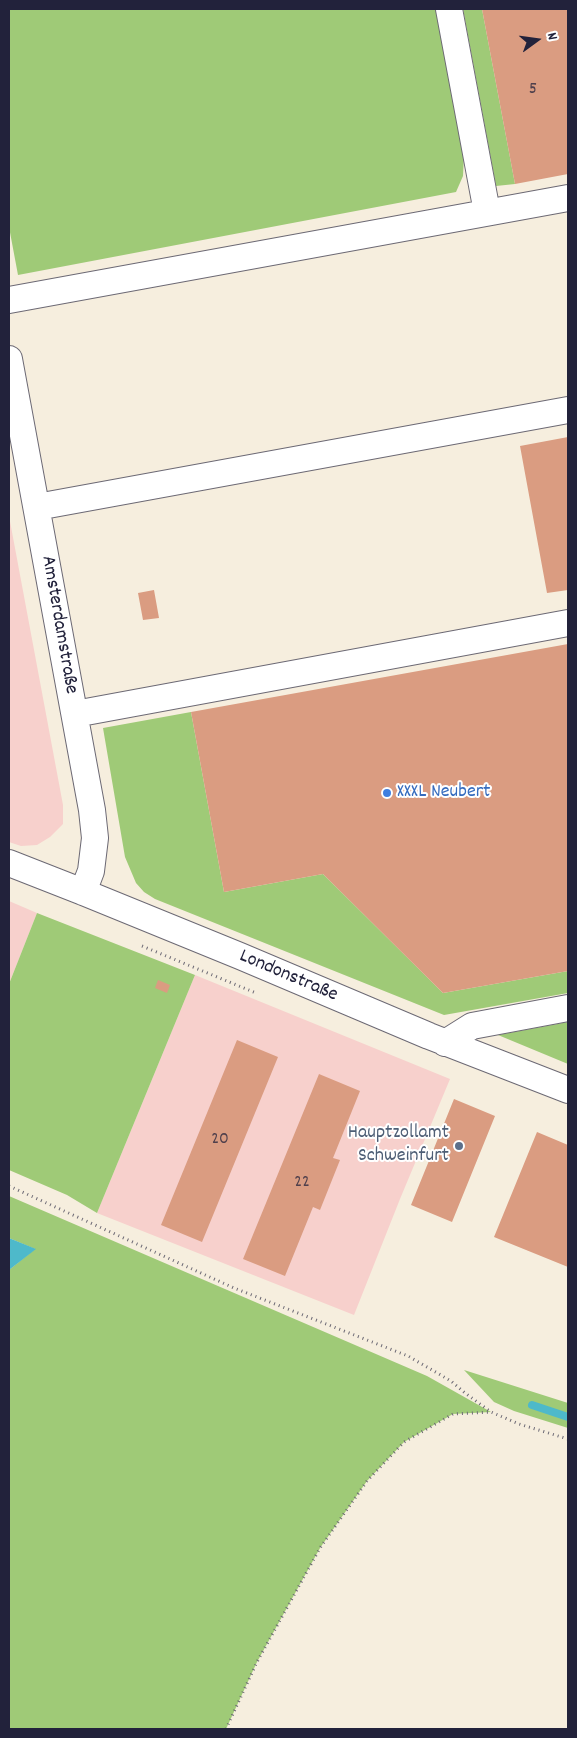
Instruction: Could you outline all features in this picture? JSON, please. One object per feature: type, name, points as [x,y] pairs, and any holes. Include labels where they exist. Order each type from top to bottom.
[{"type":"street","points":[[449,9],[487,212]]},
{"type":"street","points":[[9,300],[568,198]]},
{"type":"street","name":"Amsterdamstraße","points":[[9,359],[92,810],[95,838],[91,871],[83,892]]},
{"type":"street","points":[[37,507],[568,410]]},
{"type":"street","points":[[74,714],[568,623]]},
{"type":"street","name":"Londonstraße","points":[[9,863],[445,1042],[568,1090]]},
{"type":"street","points":[[445,1042],[472,1026],[568,1008]]},
{"type":"path","points":[[9,1186],[234,1288],[408,1356],[451,1381],[491,1412],[519,1424],[568,1440]]},
{"type":"path","points":[[226,1729],[257,1662],[320,1548],[367,1481],[404,1442],[453,1414],[491,1412]]},
{"type":"shaded area","points":[[9,516],[63,805],[63,824],[50,837],[37,845],[21,846],[9,842]]},
{"type":"shaded area","points":[[9,901],[37,913],[9,984]]},
{"type":"shaded area","points":[[195,975],[450,1079],[354,1315],[97,1213]]},
{"type":"green space","points":[[9,9],[437,9],[464,155],[463,176],[456,192],[18,275],[9,227]]},
{"type":"green space","points":[[463,9],[482,9],[515,184],[496,186]]},
{"type":"green space","points":[[191,712],[224,892],[323,874],[443,993],[568,971],[568,993],[444,1015],[155,899],[144,892],[136,883],[125,857],[103,728]]},
{"type":"green space","points":[[37,913],[195,975],[97,1213],[67,1195],[9,1170],[9,984]]},
{"type":"green space","points":[[568,1022],[568,1064],[498,1035]]},
{"type":"green space","points":[[9,1196],[427,1376],[491,1412],[453,1414],[404,1442],[367,1481],[320,1548],[257,1662],[226,1729],[9,1729],[9,1270],[35,1249],[9,1238]]},
{"type":"green space","points":[[464,1370],[568,1403],[568,1428],[514,1411],[494,1402]]},
{"type":"water","points":[[9,1238],[36,1249],[9,1270]]},
{"type":"building","points":[[482,9],[568,9],[568,174],[515,184]]},
{"type":"building","points":[[568,437],[568,590],[547,593],[520,446]]},
{"type":"building","points":[[154,590],[159,618],[143,620],[138,593]]},
{"type":"building","name":"XXXL Neubert","points":[[568,644],[568,971],[443,993],[323,874],[224,892],[191,712]]},
{"type":"building","points":[[158,980],[170,985],[167,993],[155,988]]},
{"type":"building","points":[[237,1040],[278,1057],[202,1242],[161,1225]]},
{"type":"building","points":[[319,1074],[360,1091],[333,1158],[340,1160],[320,1210],[313,1207],[285,1276],[243,1259]]},
{"type":"building","name":"Hauptzollamt Schweinfurt","points":[[454,1099],[495,1116],[452,1222],[411,1205]]},
{"type":"building","points":[[537,1132],[568,1145],[568,1267],[494,1237]]},
{"type":"waterway","points":[[532,1405],[568,1417]]},
{"type":"place","name":"XXXL Neubert","points":[[387,793]]},
{"type":"place","name":"Hauptzollamt Schweinfurt","points":[[459,1146]]}]
